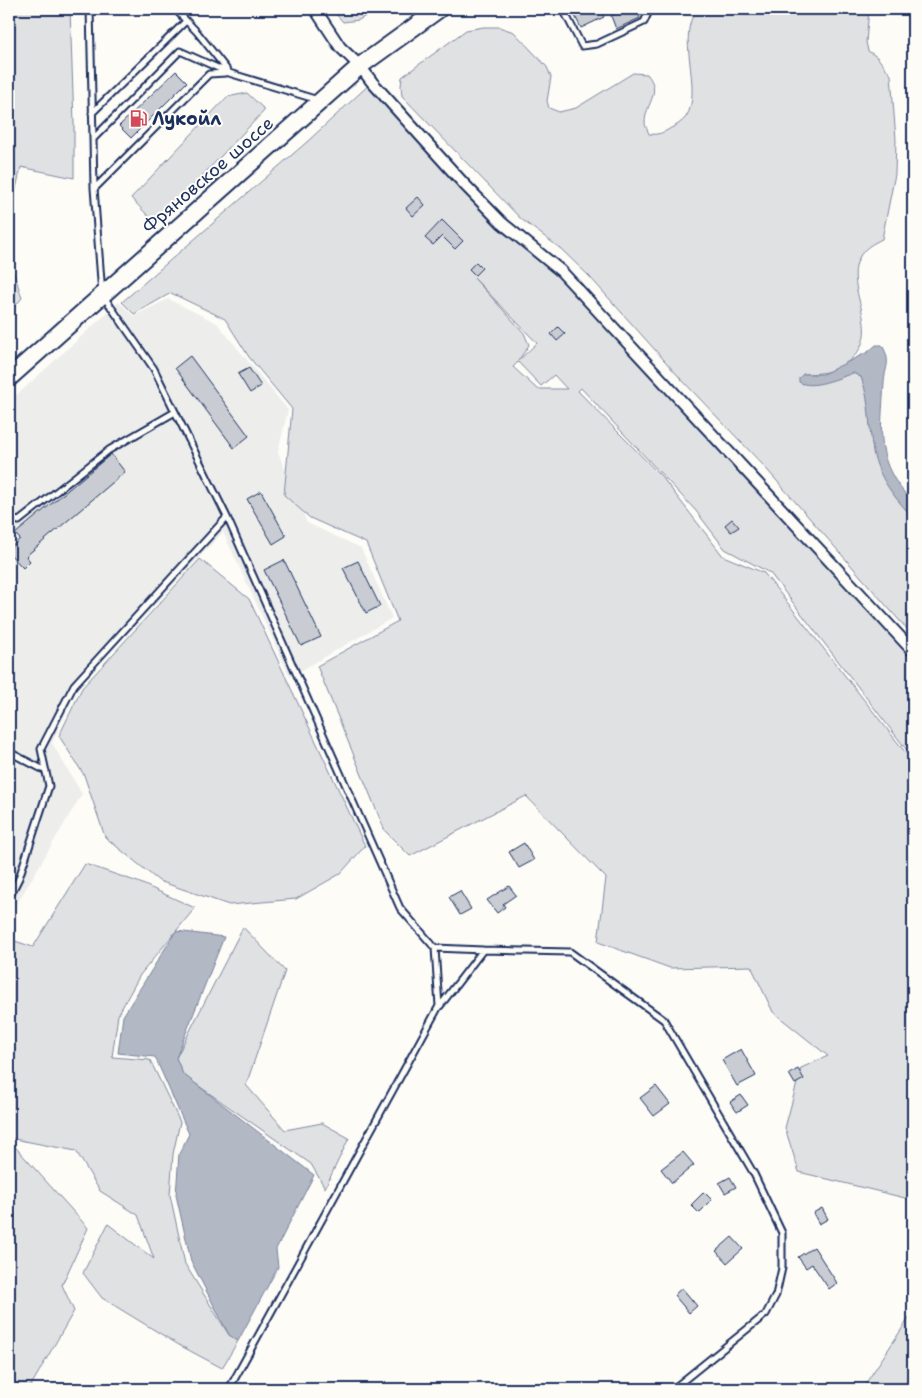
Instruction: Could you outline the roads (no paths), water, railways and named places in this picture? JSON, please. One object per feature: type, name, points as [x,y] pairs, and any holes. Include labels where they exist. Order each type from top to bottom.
[{"type":"main road","name":"Фряновское шоссе","points":[[9,378],[360,66],[439,9]]},
{"type":"street","points":[[315,9],[340,46],[360,66],[372,82],[464,184],[502,224],[561,271],[913,651]]},
{"type":"lane","points":[[90,9],[94,188],[102,294],[154,369],[228,517],[400,908],[435,948],[439,1006]]},
{"type":"lane","points":[[174,9],[230,73]]},
{"type":"lane","points":[[560,9],[565,13],[582,46],[596,44],[644,22],[650,9]]},
{"type":"lane","points":[[565,13],[575,9]]},
{"type":"lane","points":[[92,113],[186,21]]},
{"type":"lane","points":[[93,139],[180,52],[230,73],[321,101]]},
{"type":"lane","points":[[94,188],[209,74],[230,73]]},
{"type":"lane","points":[[9,519],[19,522],[109,450],[175,412]]},
{"type":"lane","points":[[9,898],[19,878],[49,786],[41,749],[74,685],[228,517]]},
{"type":"lane","points":[[9,752],[46,771]]},
{"type":"lane","points":[[435,948],[570,952],[664,1020],[754,1174],[782,1233],[782,1268],[776,1295],[766,1314],[673,1389]]},
{"type":"lane","points":[[229,1389],[439,1006],[483,950]]},
{"type":"place","name":"Лукойл","points":[[138,119]]}]
